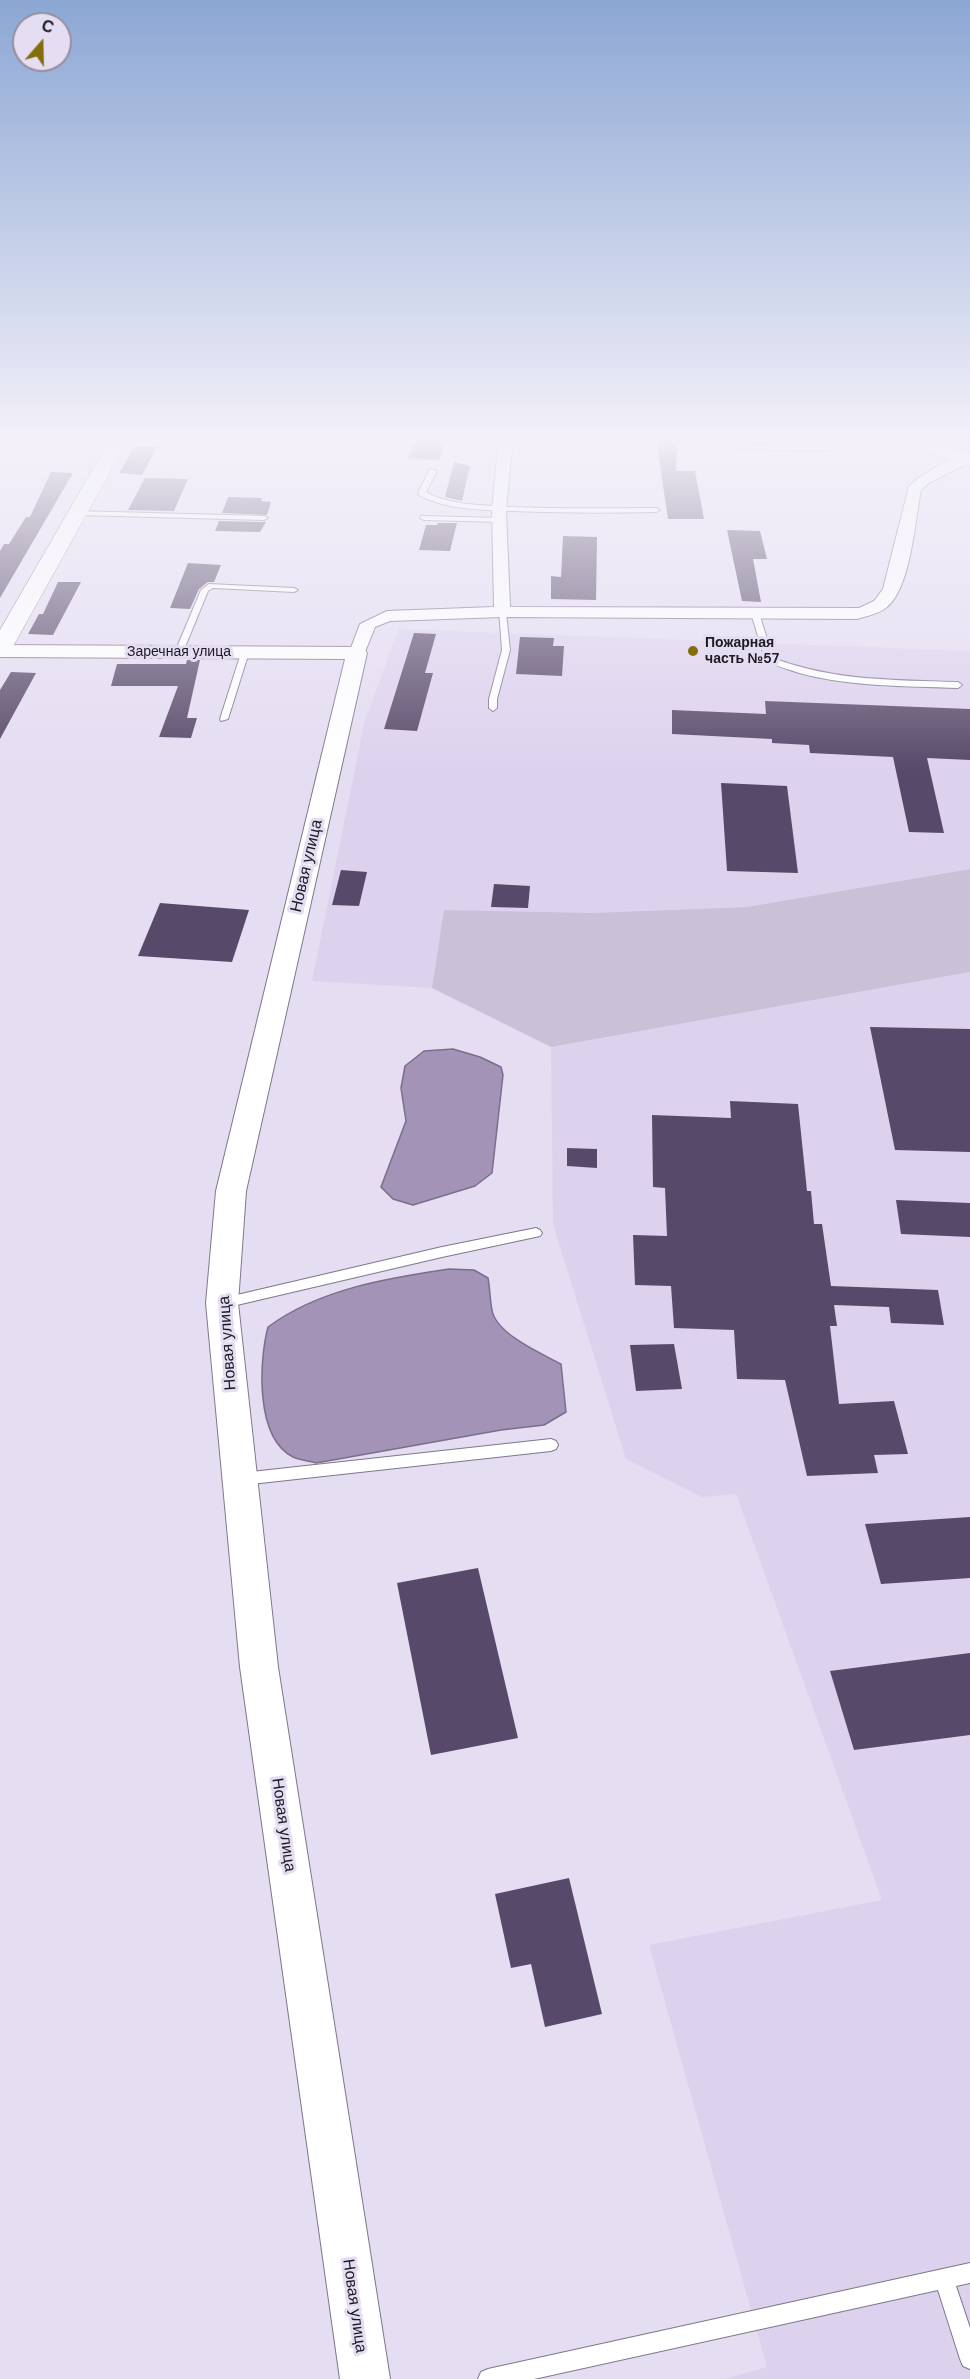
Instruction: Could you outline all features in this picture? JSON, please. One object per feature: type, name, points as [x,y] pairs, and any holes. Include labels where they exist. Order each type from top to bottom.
[{"type":"main road","points":[[0,651],[58,549]]},
{"type":"street","points":[[501,549],[502,612]]},
{"type":"street","name":"Новая улица","points":[[365,2379],[259,1666],[222,1303],[231,1191],[357,653],[368,624],[387,616],[502,612],[857,614],[879,605],[886,598],[897,572],[902,549]]},
{"type":"street","name":"Заречная улица","points":[[0,651],[357,653]]},
{"type":"lane","points":[[179,652],[205,590],[212,586],[294,590]]},
{"type":"lane","points":[[494,708],[493,699],[506,650],[502,612]]},
{"type":"lane","points":[[755,613],[769,659],[783,665],[829,678],[957,685]]},
{"type":"lane","points":[[224,719],[245,652]]},
{"type":"lane","points":[[222,1303],[442,1252],[536,1233]]},
{"type":"lane","points":[[240,1479],[551,1444]]},
{"type":"lane","points":[[488,2379],[970,2273]]},
{"type":"lane","points":[[944,2278],[970,2359]]},
{"type":"shaded area","points":[[399,629],[970,651],[970,869],[747,907],[566,914],[445,910],[432,988],[312,981],[365,720]]},
{"type":"shaded area","points":[[970,869],[970,972],[551,1047],[432,988],[444,910],[591,913],[747,907]]},
{"type":"shaded area","points":[[970,972],[970,2379],[725,2379],[767,2367],[649,1945],[882,1900],[736,1494],[702,1497],[626,1459],[553,1224],[551,1047]]},
{"type":"shaded area","points":[[453,1049],[480,1057],[501,1067],[503,1075],[492,1173],[475,1186],[413,1205],[393,1199],[381,1187],[406,1121],[401,1088],[405,1066],[424,1051]]},
{"type":"shaded area","points":[[449,1269],[474,1270],[488,1278],[495,1319],[521,1342],[561,1364],[566,1412],[544,1425],[501,1430],[316,1463],[293,1457],[281,1447],[272,1433],[263,1398],[263,1359],[268,1327],[309,1303],[332,1294],[378,1281]]},
{"type":"building","points":[[1,549],[29,549],[0,598]]},
{"type":"building","points":[[419,549],[450,549],[450,551]]},
{"type":"building","points":[[562,549],[597,549],[596,600],[551,599],[551,576],[561,577]]},
{"type":"building","points":[[731,549],[765,549],[767,559],[753,559],[761,602],[742,601]]},
{"type":"building","points":[[188,563],[221,565],[214,582],[208,582],[199,589],[190,609],[170,608]]},
{"type":"building","points":[[58,582],[81,582],[53,635],[28,634],[39,614],[43,614]]},
{"type":"building","points":[[414,633],[436,634],[425,673],[433,673],[417,731],[384,729]]},
{"type":"building","points":[[520,637],[554,638],[553,646],[564,646],[562,676],[516,674]]},
{"type":"building","points":[[187,660],[200,660],[187,718],[197,718],[191,738],[159,737],[178,686],[111,686],[117,664],[186,664]]},
{"type":"building","points":[[11,672],[36,673],[0,739],[0,690]]},
{"type":"building","points":[[765,701],[970,709],[970,760],[927,758],[944,833],[909,832],[893,757],[810,753],[809,745],[772,743],[772,739],[672,734],[672,710],[766,714]]},
{"type":"building","points":[[721,783],[787,786],[798,873],[727,871]]},
{"type":"building","points":[[341,870],[367,872],[359,906],[332,905]]},
{"type":"building","points":[[494,884],[530,886],[528,908],[491,907]]},
{"type":"building","points":[[160,903],[249,910],[232,962],[138,956]]},
{"type":"building","points":[[870,1027],[970,1029],[970,1152],[895,1150]]},
{"type":"building","points":[[730,1101],[798,1104],[807,1191],[811,1191],[814,1224],[822,1224],[831,1286],[938,1290],[944,1325],[891,1323],[889,1307],[834,1305],[837,1326],[830,1326],[839,1404],[894,1401],[908,1454],[874,1455],[878,1473],[807,1476],[785,1380],[737,1379],[734,1330],[674,1328],[671,1286],[635,1285],[633,1235],[667,1236],[665,1188],[653,1187],[652,1115],[731,1118]]},
{"type":"building","points":[[567,1148],[597,1149],[597,1168],[567,1166]]},
{"type":"building","points":[[896,1200],[970,1203],[970,1237],[901,1234]]},
{"type":"building","points":[[674,1344],[682,1389],[636,1391],[630,1345]]},
{"type":"building","points":[[970,1517],[970,1578],[881,1584],[865,1524]]},
{"type":"building","points":[[478,1568],[518,1738],[431,1755],[397,1583]]},
{"type":"building","points":[[970,1653],[970,1735],[854,1750],[830,1671]]},
{"type":"building","points":[[569,1878],[602,2014],[545,2027],[531,1964],[511,1968],[495,1894]]},
{"type":"place","name":"Пожарная часть №57","points":[[693,651]]}]
